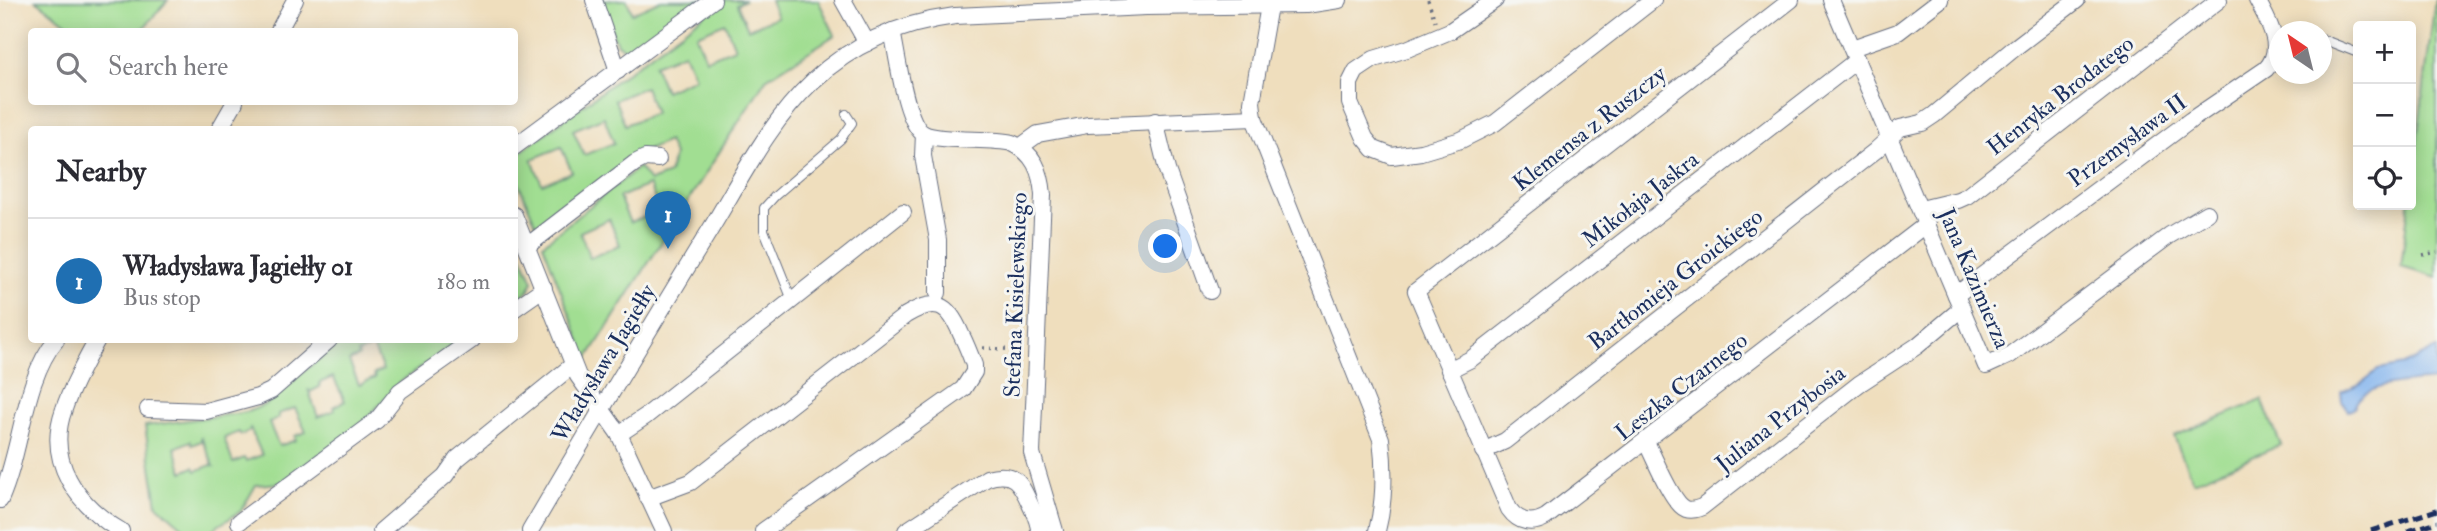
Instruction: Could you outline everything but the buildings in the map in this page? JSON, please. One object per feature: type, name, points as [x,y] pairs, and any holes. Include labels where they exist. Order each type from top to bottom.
[{"type":"street","points":[[280,28],[295,0]]},
{"type":"street","points":[[594,0],[618,71]]},
{"type":"street","points":[[518,145],[713,0]]},
{"type":"street","points":[[843,0],[867,43]]},
{"type":"street","name":"Władysława Jagiełły","points":[[530,531],[601,409],[781,116],[814,79],[867,43],[892,31],[930,19],[955,16],[1270,2],[1306,5],[1339,0]]},
{"type":"street","points":[[1495,0],[1450,31],[1374,59],[1356,71],[1350,83],[1350,103],[1365,138],[1374,149],[1392,156],[1422,152],[1461,140],[1495,123],[1653,0]]},
{"type":"street","name":"Klemensa z Ruszczy","points":[[1416,291],[1791,0]]},
{"type":"street","name":"Jana Kazimierza","points":[[1831,0],[1986,366],[2010,355],[2170,235],[2207,213]]},
{"type":"street","name":"Mikołaja Jaskra","points":[[1448,370],[1471,359],[1839,72],[1855,54],[1898,32],[1940,0]]},
{"type":"street","name":"Bartłomieja Groickiego","points":[[1483,451],[1505,441],[1900,128],[1922,123],[1934,115],[2077,0]]},
{"type":"street","name":"Henryka Brodatego","points":[[1924,217],[1967,196],[2219,0]]},
{"type":"street","name":"Przemysława II","points":[[2257,0],[2269,27]]},
{"type":"street","points":[[1270,2],[1252,102],[1254,118],[1378,430],[1384,485],[1377,531]]},
{"type":"street","points":[[892,31],[911,117],[924,134],[1001,141],[1020,146],[1048,131],[1155,121],[1254,118]]},
{"type":"street","name":"Przemysława II","points":[[1959,302],[2192,120],[2269,65]]},
{"type":"street","points":[[221,126],[233,105]]},
{"type":"street","points":[[1155,121],[1167,170],[1210,291]]},
{"type":"street","points":[[924,134],[923,156],[938,240],[938,293]]},
{"type":"street","name":"Stefana Kisielewskiego","points":[[1020,146],[1040,170],[1043,195],[1032,453],[1055,531]]},
{"type":"street","points":[[527,246],[635,163],[645,158],[659,159]]},
{"type":"street","points":[[619,434],[646,416],[903,212]]},
{"type":"street","name":"Leszka Czarnego","points":[[1416,291],[1509,509],[1525,526],[1546,517],[1646,442],[1924,217]]},
{"type":"street","points":[[518,225],[573,365],[584,388],[619,434],[664,531]]},
{"type":"street","points":[[518,306],[544,288]]},
{"type":"street","name":"Juliana Przybosia","points":[[1646,442],[1681,506],[1691,510],[1702,507],[1859,384],[1917,346],[1959,302]]},
{"type":"street","points":[[648,498],[691,482],[906,314],[921,306],[936,304],[950,312],[967,348],[974,372],[964,389],[763,531]]},
{"type":"street","points":[[0,500],[16,453],[34,382],[44,357],[54,343]]},
{"type":"street","points":[[96,343],[63,411],[59,433],[60,454],[75,491],[104,521],[121,531]]},
{"type":"street","points":[[148,409],[206,411],[265,394],[326,343]]},
{"type":"street","points":[[239,522],[377,421],[400,391],[468,343]]},
{"type":"street","points":[[381,531],[445,476],[457,459],[573,365]]},
{"type":"street","points":[[906,531],[987,478],[997,475],[1017,480],[1022,486],[1039,523],[1039,531]]},
{"type":"lane","points":[[2332,43],[2353,50]]},
{"type":"lane","points":[[792,300],[764,230],[764,208],[841,139],[852,123],[846,114]]},
{"type":"path","points":[[1428,0],[1439,31]]},
{"type":"path","points":[[2423,255],[2437,252]]},
{"type":"path","points":[[967,348],[1019,349]]},
{"type":"green space","points":[[36,0],[168,0],[144,28],[73,28]]},
{"type":"green space","points":[[600,0],[627,0],[632,13],[661,0],[701,0],[630,52],[617,44]]},
{"type":"green space","points":[[724,0],[745,0],[737,4],[748,29],[777,17],[770,0],[818,0],[835,35],[766,79],[587,359],[543,244],[639,167],[650,181],[669,174],[674,155],[668,141],[634,156],[545,225],[537,227],[518,182],[518,154]],"holes":[[[725,23],[735,48],[706,59],[696,35]],[[684,53],[695,78],[665,91],[654,65]],[[645,87],[655,113],[625,125],[615,100]],[[604,117],[614,143],[584,155],[573,130]],[[561,147],[572,172],[542,184],[532,159]],[[649,185],[660,210],[630,223],[619,197]],[[609,219],[620,245],[590,258],[580,232]]]},
{"type":"green space","points":[[2437,0],[2437,278],[2401,267],[2408,210],[2416,210],[2416,149]]},
{"type":"green space","points":[[518,247],[533,281],[528,291],[518,299]]},
{"type":"green space","points":[[337,343],[456,343],[400,382],[362,424],[281,483],[256,485],[241,511],[210,531],[187,531],[157,505],[145,426],[247,412],[267,404]],"holes":[[[373,347],[383,370],[374,374],[375,378],[359,385],[349,361],[359,356],[358,353]],[[333,377],[345,401],[333,407],[335,410],[318,417],[308,389],[310,392],[320,387],[319,383]],[[295,408],[306,432],[295,436],[296,440],[279,446],[269,423],[279,418],[278,414]],[[250,428],[262,455],[233,463],[224,438],[250,431]],[[201,437],[214,466],[196,471],[194,467],[183,472],[175,448],[190,441],[192,445],[201,441]]]},
{"type":"green space","points":[[2262,400],[2281,445],[2193,482],[2174,436]]},
{"type":"water","points":[[2435,349],[2437,380],[2378,388],[2367,393],[2359,399],[2354,408],[2348,410],[2342,402],[2341,392],[2360,384],[2378,370],[2404,365]]},
{"type":"railway","points":[[2371,531],[2437,510]]},
{"type":"railway","points":[[2408,531],[2437,522]]},
{"type":"place","name":"Władysława Jagiełły 01","points":[[668,249]]}]
